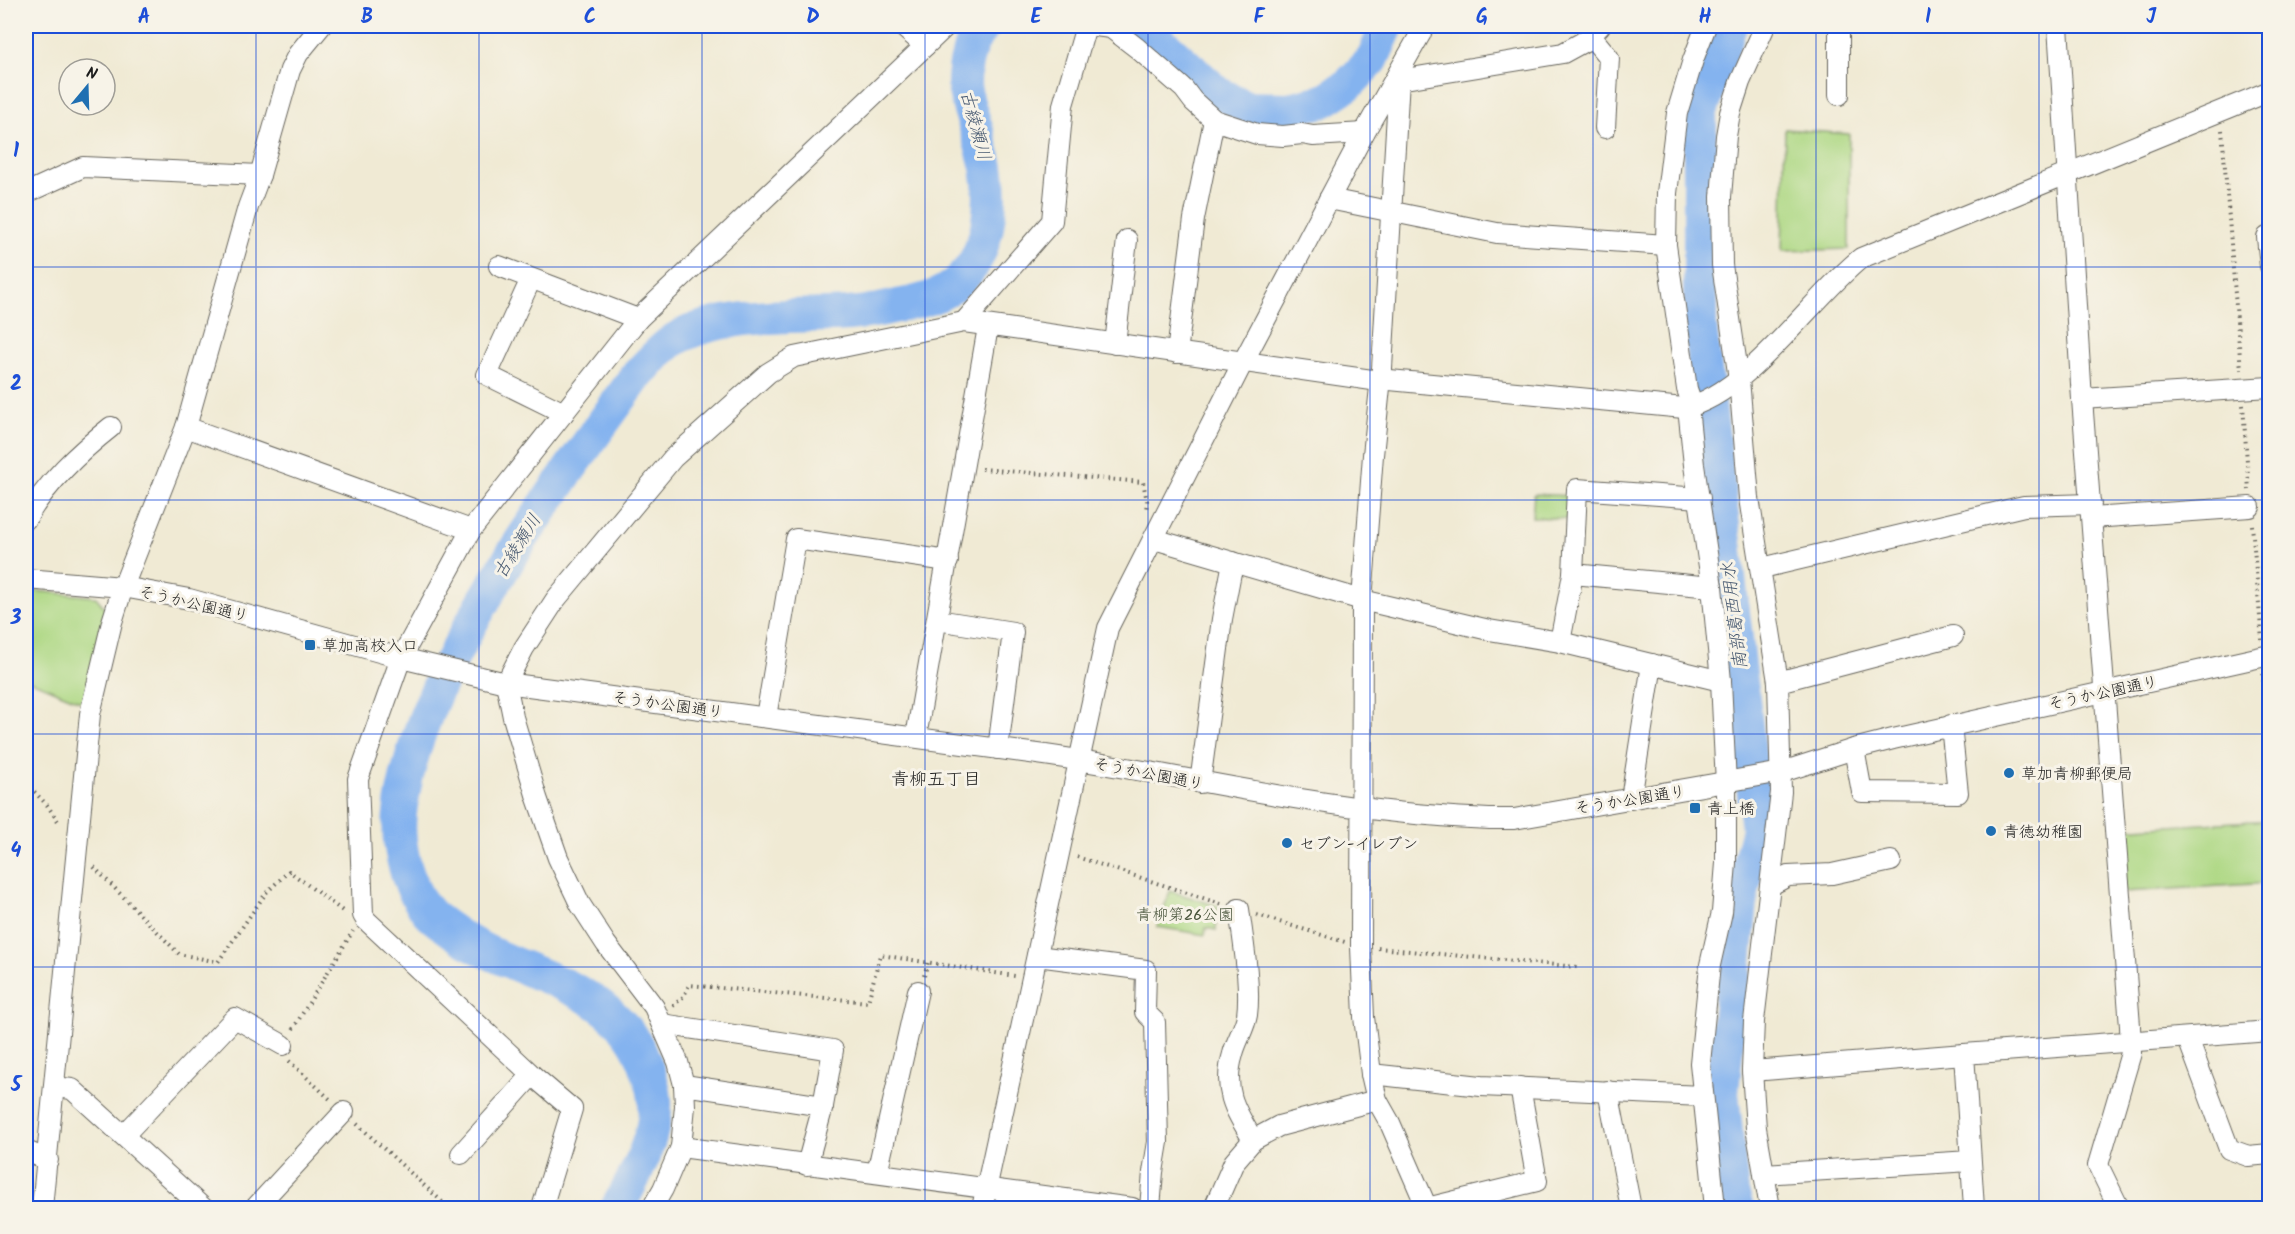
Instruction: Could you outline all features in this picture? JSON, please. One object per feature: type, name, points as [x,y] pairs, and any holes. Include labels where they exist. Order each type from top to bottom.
[{"type":"street","points":[[42,1209],[90,714],[112,622],[123,587],[186,427],[248,207],[260,175],[290,70],[298,54],[321,26]]},
{"type":"street","points":[[902,26],[925,46]]},
{"type":"street","points":[[542,1209],[572,1109],[532,1075],[366,920],[360,919],[358,779],[408,659],[471,530],[638,319],[946,26]]},
{"type":"street","points":[[964,322],[1052,221],[1063,105],[1086,26]]},
{"type":"street","points":[[1095,26],[1111,28],[1137,48],[1184,89],[1193,101],[1214,120],[1257,134],[1283,136],[1364,134]]},
{"type":"street","points":[[984,1199],[1108,627],[1243,362],[1364,134],[1401,72],[1423,26]]},
{"type":"street","points":[[1706,26],[1680,102],[1672,143],[1667,193],[1666,245],[1688,389],[1713,587],[1730,783],[1722,912],[1710,965],[1700,1063],[1715,1209]]},
{"type":"street","points":[[1765,26],[1740,82],[1730,113],[1722,187],[1722,265],[1749,498],[1762,568],[1778,682],[1777,774],[1771,885],[1754,1021],[1752,1071],[1756,1128],[1770,1209]]},
{"type":"street","points":[[1839,26],[1839,95]]},
{"type":"street","points":[[2058,26],[2082,399],[2106,692],[2131,1053],[2098,1165],[2119,1209]]},
{"type":"street","points":[[1401,72],[1563,53],[1595,31],[1609,58],[1605,128]]},
{"type":"street","points":[[1401,72],[1362,600],[1361,947],[1364,1017],[1371,1074],[1377,1100],[1390,1123],[1425,1208],[1538,1182],[1520,1087]]},
{"type":"street","points":[[652,1209],[681,1147],[685,1106],[684,1085],[678,1062],[654,1007],[606,944],[580,904],[558,858],[522,747],[506,683],[524,648],[556,599],[673,458],[768,373],[794,357],[964,322],[1379,380],[1690,407],[1735,383],[1838,277],[1861,258],[2270,91]]},
{"type":"street","points":[[1177,353],[1194,219],[1214,120]]},
{"type":"street","points":[[26,193],[83,167],[260,175]]},
{"type":"street","points":[[1329,199],[1497,233],[1666,245]]},
{"type":"street","points":[[2270,237],[2267,237],[2270,266]]},
{"type":"street","points":[[1114,344],[1127,240]]},
{"type":"street","points":[[499,267],[638,319]]},
{"type":"street","points":[[531,279],[487,375],[564,413]]},
{"type":"street","points":[[916,737],[988,327]]},
{"type":"street","points":[[2082,399],[2270,387]]},
{"type":"street","points":[[26,519],[35,503],[55,478],[111,427]]},
{"type":"street","points":[[186,427],[471,530]]},
{"type":"street","points":[[1560,642],[1573,574],[1577,489],[1700,498]]},
{"type":"street","points":[[1762,568],[2024,506],[2092,511],[2250,507]]},
{"type":"street","points":[[1156,535],[1233,562],[1362,600],[1489,630],[1560,642],[1720,681]]},
{"type":"street","points":[[766,717],[796,539],[948,561]]},
{"type":"street","points":[[1200,783],[1222,619],[1233,562]]},
{"type":"street","points":[[1573,574],[1713,587]]},
{"type":"street","name":"そうか公園通り","points":[[26,579],[123,587],[189,599],[408,659],[506,683],[1128,767],[1200,783],[1360,808],[1479,820],[1503,820],[1777,774],[1854,749],[1951,725],[2267,656]]},
{"type":"street","points":[[937,620],[1012,632],[998,748]]},
{"type":"street","points":[[1778,682],[1953,636]]},
{"type":"street","points":[[1631,799],[1652,663]]},
{"type":"street","points":[[1854,749],[1862,792],[1958,793],[1951,725]]},
{"type":"street","points":[[1771,885],[1788,876],[1832,874],[1892,861]]},
{"type":"street","points":[[1237,919],[1247,993],[1247,1016],[1232,1054],[1229,1091],[1234,1108],[1252,1140]]},
{"type":"street","points":[[1037,956],[1146,970],[1145,1012],[1155,1022],[1158,1142],[1150,1209]]},
{"type":"street","points":[[877,1173],[918,991]]},
{"type":"street","points":[[124,1135],[235,1018],[283,1045]]},
{"type":"street","points":[[661,1022],[833,1050],[823,1106],[807,1165]]},
{"type":"street","points":[[1752,1071],[2270,1031]]},
{"type":"street","points":[[2188,1039],[2229,1149],[2248,1156],[2270,1154]]},
{"type":"street","points":[[1964,1054],[1974,1209]]},
{"type":"street","points":[[1371,1074],[1481,1086],[1702,1096]]},
{"type":"street","points":[[461,1154],[532,1075]]},
{"type":"street","points":[[684,1085],[823,1106]]},
{"type":"street","points":[[54,1087],[72,1089],[203,1209]]},
{"type":"street","points":[[1608,1091],[1631,1209]]},
{"type":"street","points":[[1214,1209],[1234,1162],[1252,1140],[1279,1126],[1377,1100]]},
{"type":"street","points":[[255,1209],[344,1112]]},
{"type":"street","points":[[681,1147],[877,1173],[984,1199],[1132,1209]]},
{"type":"street","points":[[26,1151],[48,1160]]},
{"type":"street","points":[[1764,1174],[1970,1161]]},
{"type":"path","points":[[2221,111],[2250,507],[2267,656],[2270,770]]},
{"type":"path","points":[[963,467],[1143,482],[1147,501],[1144,526],[1156,535]]},
{"type":"path","points":[[26,783],[47,805],[77,848],[179,954],[218,962],[266,893],[289,871],[360,919],[279,1052],[449,1209]]},
{"type":"path","points":[[1059,851],[1237,919],[1361,947],[1577,967]]},
{"type":"path","points":[[661,1022],[684,996],[689,985],[868,1002],[880,955],[1021,977]]},
{"type":"green space","points":[[1785,129],[1849,134],[1849,249],[1782,251]]},
{"type":"green space","points":[[1534,494],[1571,496],[1569,519],[1532,517]]},
{"type":"green space","points":[[26,590],[96,597],[105,608],[84,703],[26,679]]},
{"type":"green space","points":[[2269,820],[2269,883],[2124,892],[2119,829]]},
{"type":"green space","name":"青柳第26公園","points":[[1170,891],[1218,906],[1216,930],[1206,928],[1205,935],[1157,927]]},
{"type":"waterway","name":"古綾瀬川","points":[[617,1208],[645,1152],[654,1121],[654,1092],[648,1072],[634,1041],[614,1017],[590,999],[563,984],[475,945],[435,918],[422,904],[412,887],[406,868],[399,831],[403,794],[414,749],[450,663],[507,563],[593,436],[638,374],[658,353],[671,342],[689,332],[710,325],[781,316],[854,314],[914,303],[952,287],[969,270],[983,243],[990,197],[987,167],[966,95],[964,77],[975,37],[984,26]]},
{"type":"waterway","name":"古綾瀬川","points":[[1143,26],[1218,93],[1248,108],[1288,109],[1323,101],[1349,84],[1372,60],[1387,26]]},
{"type":"waterway","name":"南部葛西用水","points":[[1730,26],[1700,114],[1700,326],[1758,829],[1742,892],[1722,1092],[1732,1193],[1737,1208]]},
{"type":"place","name":"草加高校入口","points":[[310,645]]},
{"type":"place","name":"草加青柳郵便局","points":[[2009,773]]},
{"type":"place","name":"青上橋","points":[[1695,808]]},
{"type":"place","name":"青徳幼稚園","points":[[1991,831]]},
{"type":"place","name":"セブン-イレブン","points":[[1287,843]]},
{"type":"district","name":"青柳五丁目","points":[[936,779]]}]
